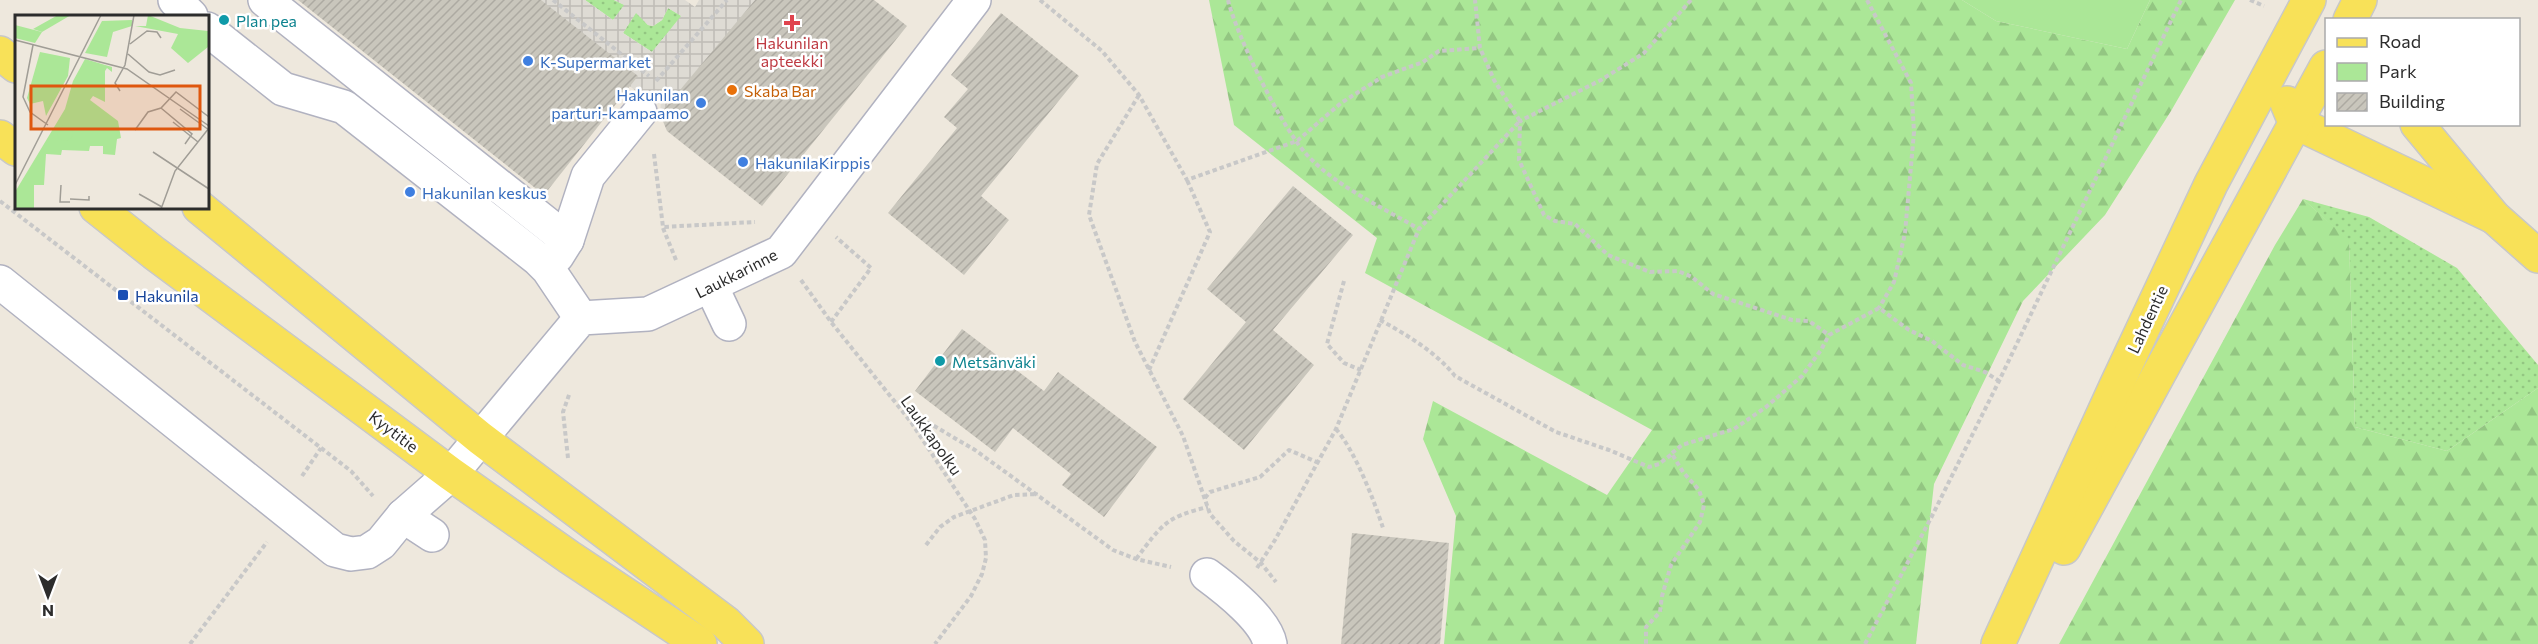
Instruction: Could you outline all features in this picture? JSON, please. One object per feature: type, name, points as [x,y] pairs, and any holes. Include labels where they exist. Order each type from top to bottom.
[{"type":"main road","name":"Lahdentie","points":[[1998,644],[2211,184],[2309,0]]},
{"type":"main road","points":[[2351,18],[2360,0]]},
{"type":"main road","points":[[0,53],[15,65]]},
{"type":"main road","points":[[2325,67],[2274,67],[2295,122],[2494,217]]},
{"type":"main road","points":[[2010,644],[2325,69]]},
{"type":"main road","points":[[2419,126],[2494,217],[2538,256]]},
{"type":"main road","points":[[0,137],[15,148]]},
{"type":"main road","name":"Kyytitie","points":[[97,208],[154,253],[451,474],[569,557],[700,644]]},
{"type":"main road","points":[[200,208],[480,438],[708,609],[747,644]]},
{"type":"street","points":[[175,0],[190,15]]},
{"type":"street","points":[[265,0],[567,240]]},
{"type":"street","name":"Laukkarinne","points":[[580,318],[648,314],[781,252],[974,0]]},
{"type":"street","points":[[0,282],[335,550],[351,554],[367,552],[381,543],[403,516],[451,474],[580,318],[548,269],[344,107],[283,89],[208,30]]},
{"type":"street","points":[[548,269],[567,240],[588,176],[647,102]]},
{"type":"street","points":[[711,286],[729,324]]},
{"type":"street","points":[[403,516],[432,535]]},
{"type":"street","points":[[1207,575],[1236,597],[1269,636],[1270,644]]},
{"type":"path","points":[[553,0],[656,82]]},
{"type":"path","points":[[647,102],[656,82],[727,0]]},
{"type":"path","points":[[1040,0],[1102,51],[1139,95],[1187,180],[1210,232],[1149,370]]},
{"type":"path","points":[[1228,0],[1239,31],[1266,88],[1307,155],[1340,182],[1419,229]]},
{"type":"path","points":[[1475,0],[1480,48],[1494,80],[1520,121],[1519,160],[1544,214],[1555,221],[1575,224],[1608,255],[1650,272],[1678,271],[1692,277],[1713,294],[1792,321],[1809,321],[1829,335]]},
{"type":"path","points":[[1236,597],[1261,563],[1336,429],[1419,229],[1520,121],[1601,80],[1644,53],[1691,0]]},
{"type":"path","points":[[1380,321],[1407,335],[1445,364],[1455,376],[1556,432],[1649,467],[1659,464],[1682,444],[1734,429],[1766,407],[1802,376],[1829,335],[1879,308],[1894,282],[1905,233],[1914,132],[1911,83],[1867,0]]},
{"type":"path","points":[[1865,644],[2000,381],[2181,0]]},
{"type":"path","points":[[2250,0],[2271,8]]},
{"type":"path","points":[[1187,180],[1297,141],[1341,103],[1382,77],[1423,62],[1440,51],[1480,48]]},
{"type":"path","points":[[1139,95],[1097,164],[1089,214],[1135,342],[1183,436],[1210,514],[1261,563]]},
{"type":"path","points":[[656,168],[663,228],[680,267]]},
{"type":"path","points":[[0,201],[351,471],[375,498],[403,516]]},
{"type":"path","points":[[810,214],[871,268],[831,322]]},
{"type":"path","name":"Laukkapolku","points":[[663,228],[761,222],[831,322],[911,422],[970,512],[985,540],[986,558],[982,574],[970,596],[935,644]]},
{"type":"path","points":[[1344,281],[1327,344],[1344,363],[1361,370]]},
{"type":"path","points":[[1879,308],[1909,330],[1932,341],[1963,365],[1985,372],[2000,381]]},
{"type":"path","points":[[572,386],[563,412],[568,457],[576,464]]},
{"type":"path","points":[[911,422],[928,423],[975,450],[1113,550],[1136,559],[1207,575]]},
{"type":"path","points":[[1336,429],[1342,436],[1367,485],[1383,528]]},
{"type":"path","points":[[190,644],[279,526],[281,507],[321,448]]},
{"type":"path","points":[[1204,499],[1210,492],[1260,477],[1289,450],[1319,463]]},
{"type":"path","points":[[1646,644],[1646,627],[1660,612],[1671,565],[1700,522],[1704,505],[1699,490],[1683,472],[1672,454]]},
{"type":"path","points":[[926,545],[940,526],[954,517],[1014,495],[1038,494]]},
{"type":"path","points":[[1136,559],[1163,524],[1185,512],[1208,507]]},
{"type":"green space","points":[[585,0],[614,0],[625,5],[613,20]]},
{"type":"green space","points":[[1209,0],[1962,0],[1996,21],[2127,49],[2150,0],[2235,0],[2171,111],[2105,215],[2023,301],[1934,484],[1916,644],[1444,644],[1456,516],[1423,439],[1433,401],[1607,495],[1652,430],[1365,273],[1377,238],[1234,125]]},
{"type":"green space","points":[[1962,0],[2150,0],[2127,49],[1996,21]]},
{"type":"green space","points":[[668,8],[682,16],[652,52],[623,33],[636,12],[648,25],[653,26],[662,20]]},
{"type":"green space","points":[[2303,199],[2369,217],[2457,268],[2538,365],[2538,388],[2447,451],[2355,427],[2349,241]]},
{"type":"green space","points":[[2303,199],[2349,240],[2355,427],[2447,451],[2538,388],[2538,644],[2059,644],[2275,245]]},
{"type":"shaded area","points":[[520,0],[585,0],[613,20],[624,5],[614,0],[685,0],[695,7],[699,0],[772,0],[660,114],[661,100],[650,102]],"holes":[[[668,8],[681,16],[652,52],[623,33],[636,13],[648,25],[653,26],[662,20]]]},
{"type":"building","points":[[298,0],[541,0],[638,76],[544,195]]},
{"type":"building","points":[[755,0],[874,0],[907,26],[762,206],[667,131],[660,114]]},
{"type":"building","points":[[1001,13],[1079,76],[981,196],[1009,220],[964,275],[888,213],[957,128],[944,117],[968,89],[951,75]]},
{"type":"building","points":[[1293,186],[1353,235],[1273,330],[1314,365],[1244,450],[1183,399],[1246,322],[1207,289]]},
{"type":"building","points":[[962,329],[1044,391],[1058,372],[1157,447],[1104,517],[1062,485],[1071,474],[1013,428],[995,452],[915,391]]},
{"type":"building","points":[[1352,533],[1449,543],[1440,644],[1341,644]]},
{"type":"place","name":"Plan pea","points":[[224,20]]},
{"type":"place","name":"Hakunilan apteekki","points":[[792,23]]},
{"type":"place","name":"K-Supermarket","points":[[528,61]]},
{"type":"place","name":"Skaba Bar","points":[[732,90]]},
{"type":"place","name":"Hakunilan parturi-kampaamo","points":[[701,103]]},
{"type":"place","name":"HakunilaKirppis","points":[[743,162]]},
{"type":"place","name":"Hakunilan keskus","points":[[410,192]]},
{"type":"place","name":"Hakunila","points":[[123,295]]},
{"type":"place","name":"Metsänväki","points":[[940,361]]}]
